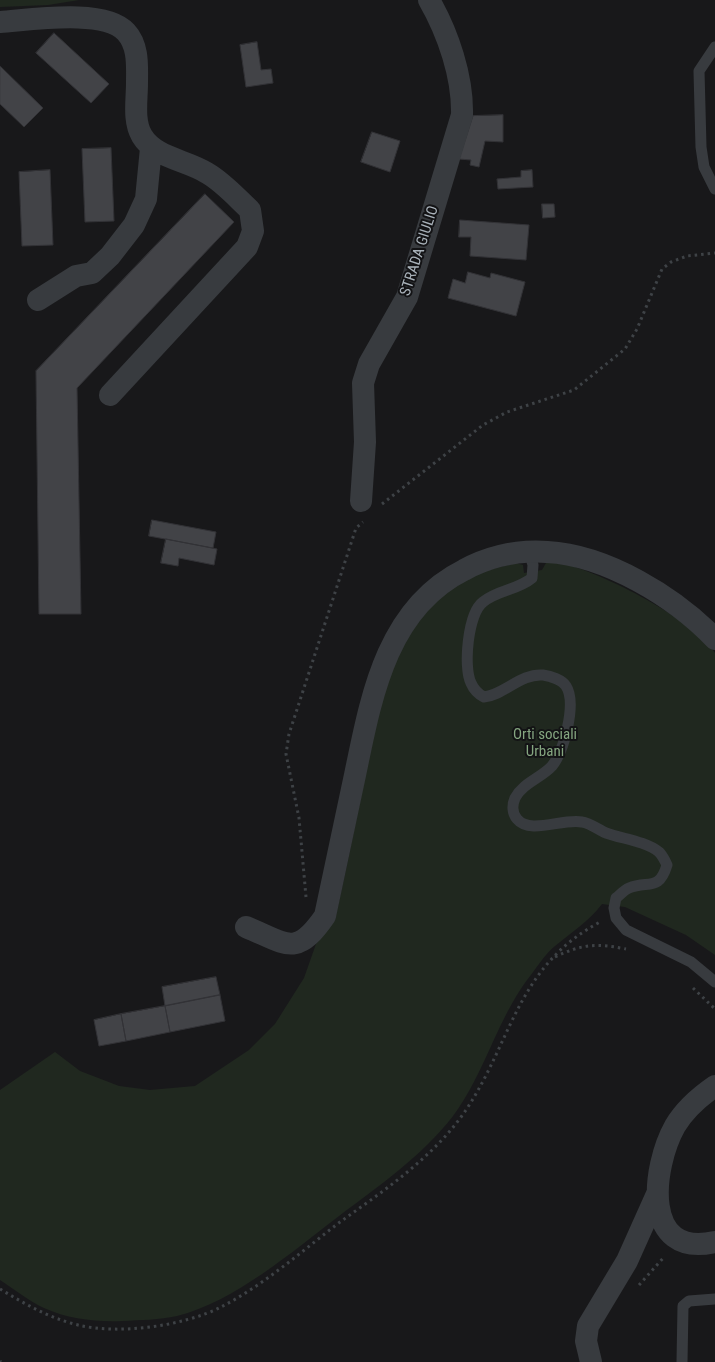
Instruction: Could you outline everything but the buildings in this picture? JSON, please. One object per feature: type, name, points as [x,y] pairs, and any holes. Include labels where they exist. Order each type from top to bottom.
[{"type":"street","name":"STRADA GIULIO","points":[[368,510],[364,383],[369,364],[407,297],[462,115],[462,96],[455,66],[438,16],[430,0]]},
{"type":"street","points":[[0,22],[85,19],[103,20],[117,25],[127,33],[135,48],[137,62],[137,123],[142,135],[151,148],[208,173],[250,210],[253,231],[247,247],[110,395]]},
{"type":"street","points":[[38,300],[76,276],[92,273],[110,256],[134,225],[146,199],[151,148]]},
{"type":"street","points":[[246,927],[289,945],[309,938],[325,916],[374,691],[390,648],[406,619],[445,579],[481,561],[513,552],[564,552],[614,569],[660,594],[715,631]]},
{"type":"street","points":[[694,618],[715,639]]},
{"type":"street","points":[[715,1086],[689,1108],[675,1127],[666,1148],[658,1193],[659,1213],[665,1229],[685,1243],[701,1245],[715,1242]]},
{"type":"street","points":[[592,1362],[586,1341],[588,1326],[628,1261],[658,1193]]},
{"type":"street","points":[[628,1261],[648,1246],[676,1238]]},
{"type":"lane","points":[[715,48],[699,71],[701,147],[704,168],[715,188]]},
{"type":"lane","points":[[530,551],[533,565],[532,578],[526,583],[492,595],[481,603],[473,614],[467,668],[470,683],[476,692],[484,697],[530,676],[543,675],[560,680],[567,687],[570,701],[569,719],[562,745],[552,766],[521,790],[515,798],[512,808],[516,818],[525,825],[534,827],[554,822],[584,822],[614,836],[650,846],[661,854],[667,865],[663,876],[655,884],[629,888],[616,898],[614,908],[616,918],[626,930],[684,958],[715,982]]},
{"type":"lane","points":[[682,1362],[683,1306],[689,1301],[715,1299]]},
{"type":"path","points":[[306,901],[299,818],[286,754],[289,734],[356,528],[368,510],[482,425],[507,412],[574,390],[625,349],[637,329],[662,268],[671,262],[688,256],[715,253]]},
{"type":"path","points":[[0,1289],[31,1308],[80,1326],[141,1328],[180,1322],[222,1306],[264,1279],[395,1182],[442,1138],[466,1111],[526,992],[552,959],[576,947],[590,944],[630,950]]},
{"type":"path","points":[[692,986],[715,1009]]},
{"type":"green space","points":[[0,0],[79,0],[48,5],[0,7]]},
{"type":"green space","name":"Orti sociali Urbani","points":[[516,563],[523,565],[524,573],[542,570],[546,563],[558,563],[602,577],[646,600],[688,626],[715,653],[715,955],[686,935],[625,907],[602,904],[585,922],[551,950],[527,980],[507,1013],[464,1100],[441,1131],[384,1182],[283,1259],[241,1287],[198,1309],[177,1316],[150,1320],[92,1320],[53,1312],[0,1280],[0,1090],[55,1052],[80,1071],[119,1086],[150,1090],[195,1086],[249,1050],[275,1024],[304,978],[316,944],[335,920],[374,733],[389,679],[399,654],[412,631],[429,609],[456,584],[472,576]]}]
